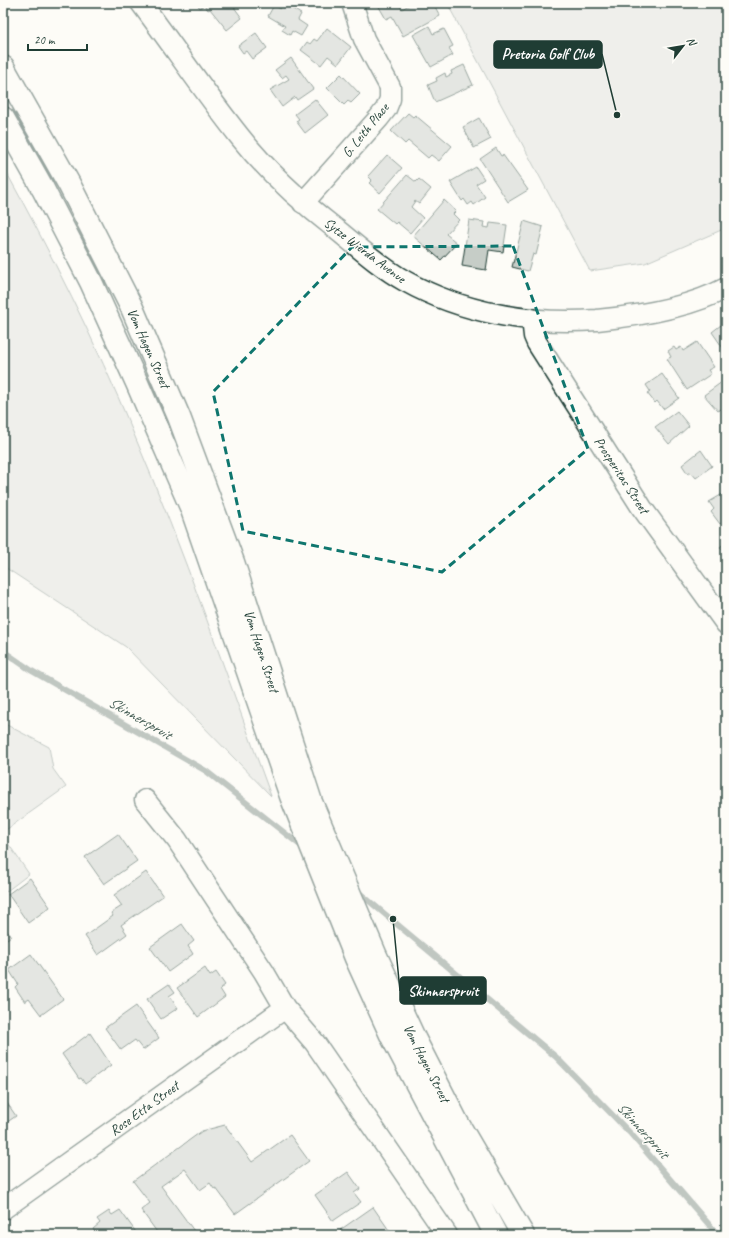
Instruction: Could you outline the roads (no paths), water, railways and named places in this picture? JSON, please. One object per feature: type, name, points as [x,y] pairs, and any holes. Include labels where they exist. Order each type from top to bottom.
[{"type":"main road","name":"Vom Hagen Street","points":[[3,67],[73,191],[132,308],[170,397],[233,562],[311,802],[366,957],[392,1037],[496,1235]]},
{"type":"main road","name":"Vom Hagen Street","points":[[3,118],[43,189],[91,282],[191,507],[291,796],[366,957],[415,1040],[458,1122],[523,1235]]},
{"type":"street","name":"Sytze Wierda Avenue","points":[[141,3],[240,137],[303,203],[377,262],[418,287],[438,297],[473,309],[532,319],[566,322],[624,318],[679,306],[726,288]]},
{"type":"street","name":"G. Leith Place","points":[[303,203],[379,118],[386,109],[390,99],[390,87],[364,39],[352,3]]},
{"type":"street","name":"Prosperitas Street","points":[[532,319],[534,336],[538,343],[642,508],[726,624]]},
{"type":"street","points":[[145,800],[177,840],[264,972],[284,1008],[315,1043],[447,1235]]},
{"type":"street","name":"Rose Etta Street","points":[[3,1209],[284,1008]]},
{"type":"waterway","name":"Skinnerspruit","points":[[3,651],[32,671],[206,771],[305,849]]},
{"type":"waterway","name":"Skinnerspruit","points":[[356,890],[556,1057],[631,1134],[718,1235]]},
{"type":"place","name":"Pretoria Golf Club","points":[[617,115]]},
{"type":"place","name":"Skinnerspruit","points":[[393,919]]}]
